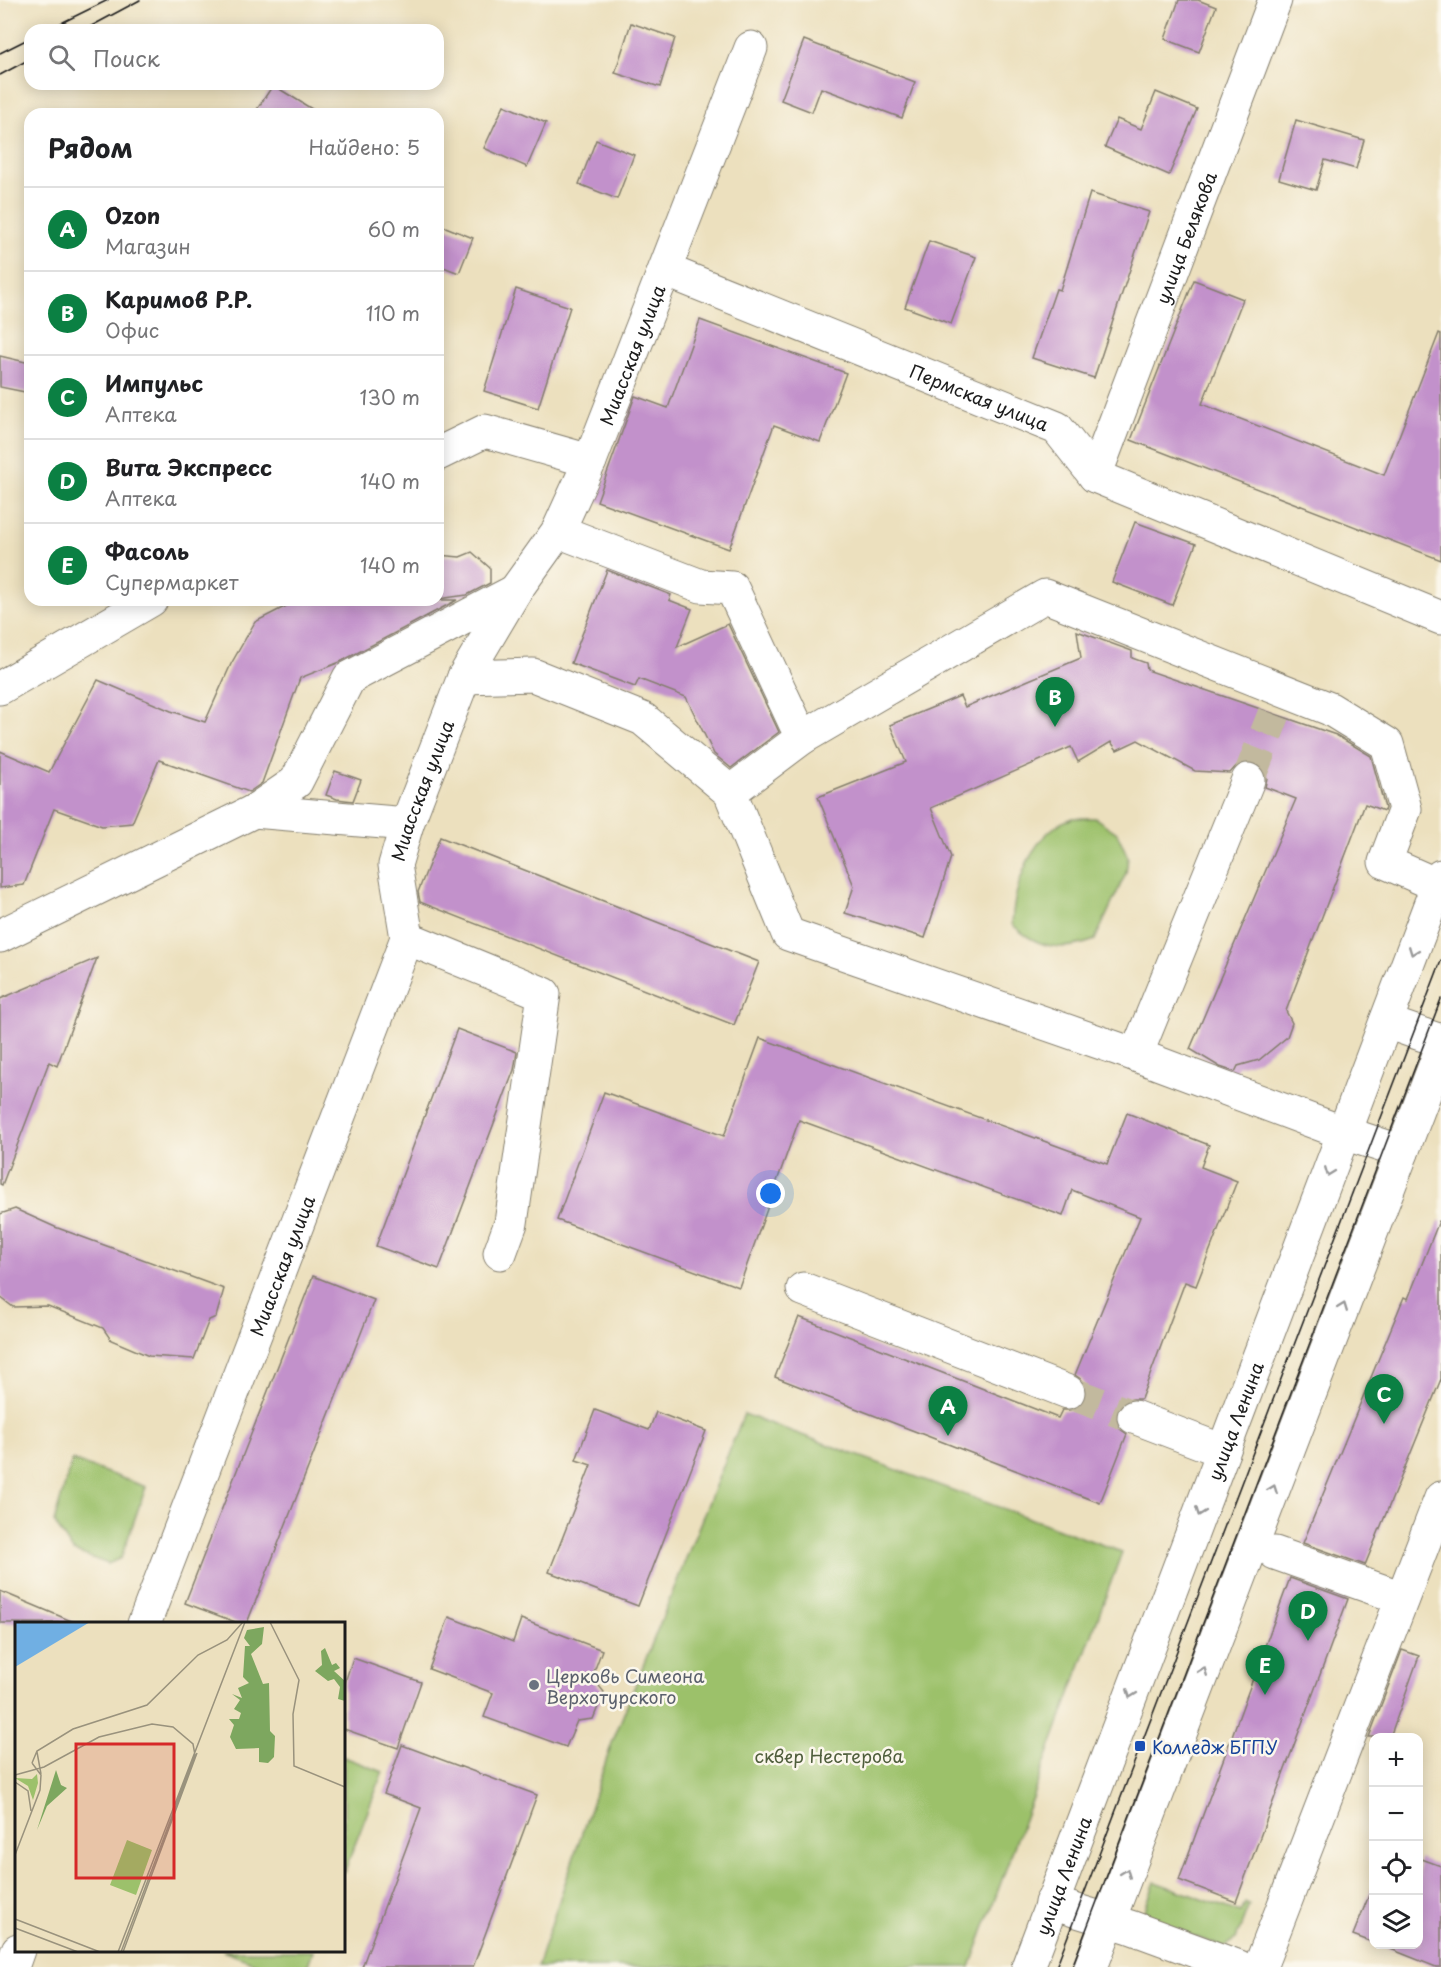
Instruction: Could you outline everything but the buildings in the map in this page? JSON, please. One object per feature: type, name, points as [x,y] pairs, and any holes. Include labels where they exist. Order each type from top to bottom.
[{"type":"street","name":"улица Белякова","points":[[1095,476],[1275,0]]},
{"type":"street","name":"Миасская улица","points":[[144,1622],[407,938],[395,865],[407,824],[465,677],[515,591],[558,531],[590,460],[751,48]]},
{"type":"street","name":"Пермская улица","points":[[665,270],[1057,428],[1095,476],[1441,618]]},
{"type":"street","points":[[444,451],[485,431],[590,460]]},
{"type":"street","points":[[558,531],[701,586],[732,588],[802,738]]},
{"type":"street","points":[[0,936],[254,811],[296,782],[349,678],[515,591]]},
{"type":"street","points":[[730,792],[802,738],[1045,596],[1278,702],[1330,709],[1388,744],[1405,808],[1385,862],[1439,881]]},
{"type":"street","points":[[0,688],[141,606]]},
{"type":"street","points":[[465,677],[533,675],[643,719],[730,792],[788,934],[1136,1055],[1344,1133],[1402,1152]]},
{"type":"street","points":[[1136,1055],[1248,780]]},
{"type":"street","points":[[254,811],[407,824]]},
{"type":"street","name":"улица Ленина","points":[[1028,1967],[1439,881]]},
{"type":"street","points":[[407,938],[544,994],[511,1223],[500,1253]]},
{"type":"street","points":[[1386,1022],[1441,1041]]},
{"type":"street","points":[[1091,1967],[1441,1050]]},
{"type":"street","points":[[803,1289],[1068,1392]]},
{"type":"street","points":[[1134,1417],[1223,1451]]},
{"type":"street","points":[[1260,1967],[1441,1498]]},
{"type":"street","points":[[1275,1553],[1402,1598]]},
{"type":"street","points":[[1052,1903],[1108,1920],[1239,1967]]},
{"type":"street","points":[[12,1967],[17,1952]]},
{"type":"green space","points":[[1073,818],[1095,818],[1117,833],[1128,857],[1126,873],[1095,940],[1072,946],[1051,946],[1031,939],[1012,924],[1013,911],[1019,883],[1037,845],[1058,825]]},
{"type":"green space","name":"сквер Нестерова","points":[[744,1414],[1122,1552],[970,1967],[537,1967],[612,1743]]},
{"type":"green space","points":[[72,1460],[146,1487],[121,1558],[108,1564],[73,1551],[54,1522]]},
{"type":"green space","points":[[345,1757],[383,1772],[345,1870]]},
{"type":"green space","points":[[1155,1882],[1241,1913],[1245,1903],[1249,1905],[1236,1939],[1223,1947],[1142,1917]]},
{"type":"green space","points":[[226,1952],[313,1952],[307,1967],[265,1967]]},
{"type":"tunnel","points":[[1248,780],[1274,714]]},
{"type":"tunnel","points":[[1068,1392],[1134,1417]]},
{"type":"tram line","points":[[59,24],[108,0]]},
{"type":"tram line","points":[[95,24],[140,0]]},
{"type":"tram line","points":[[0,53],[24,41]]},
{"type":"tram line","points":[[0,75],[24,62]]},
{"type":"tram line","points":[[1056,1967],[1441,961]]},
{"type":"tram line","points":[[1072,1967],[1441,999]]},
{"type":"place","name":"Каримов Р.Р.","points":[[1055,727]]},
{"type":"place","name":"Импульс","points":[[1384,1424]]},
{"type":"place","name":"Ozon","points":[[948,1436]]},
{"type":"place","name":"Вита Экспресс","points":[[1308,1641]]},
{"type":"place","name":"Церковь Симеона Верхотурского","points":[[534,1685]]},
{"type":"place","name":"Фасоль","points":[[1265,1695]]},
{"type":"place","name":"Колледж БГПУ","points":[[1140,1746]]}]
